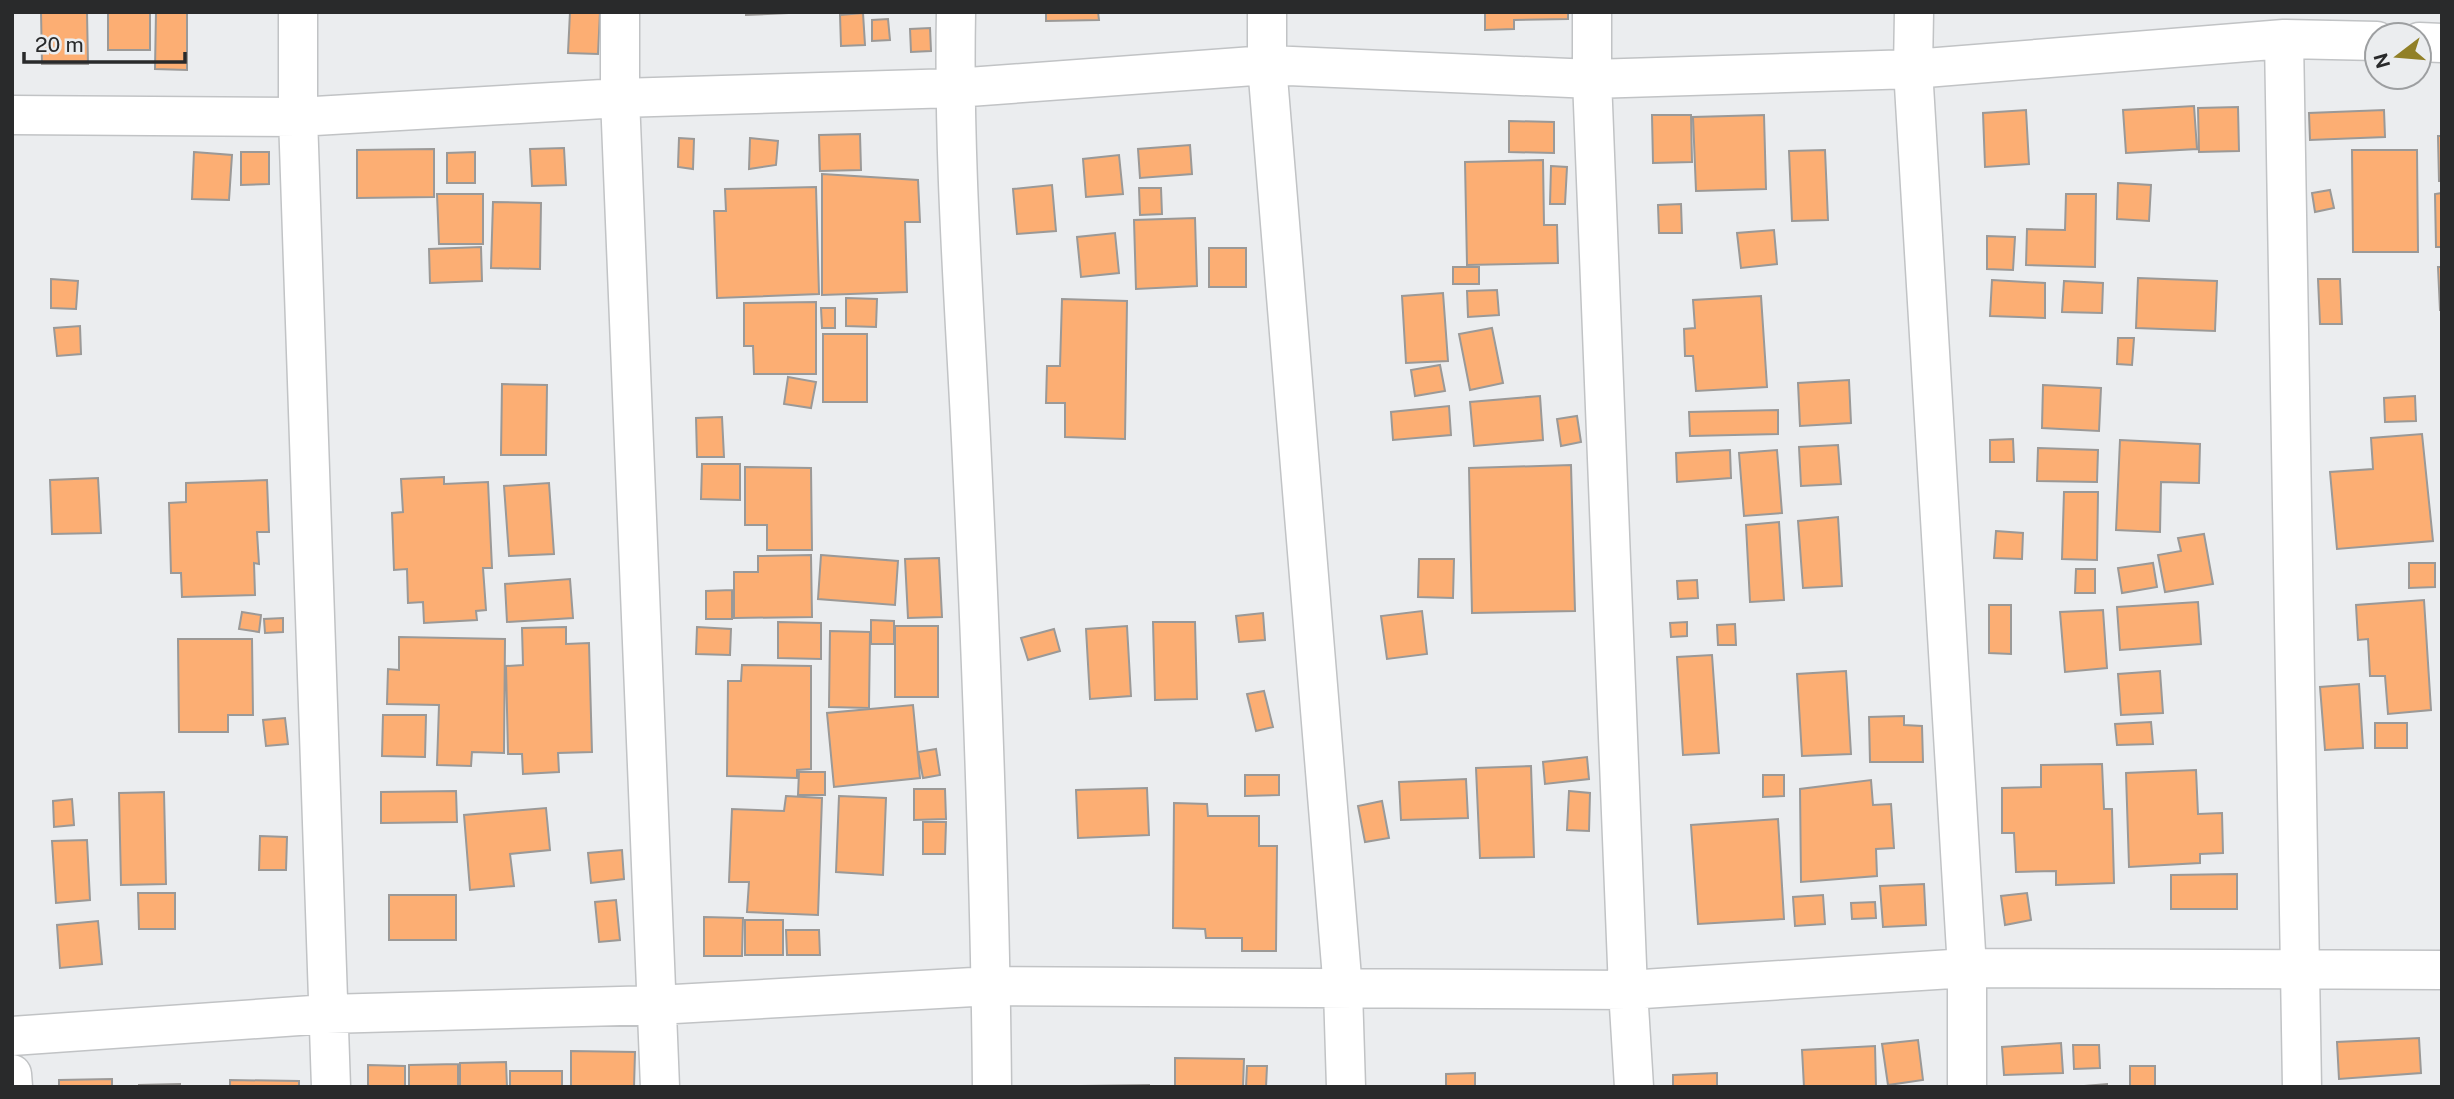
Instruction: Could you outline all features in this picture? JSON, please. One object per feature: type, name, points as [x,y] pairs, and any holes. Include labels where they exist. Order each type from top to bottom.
[{"type":"street","points":[[298,12],[298,117],[331,1087]]},
{"type":"street","points":[[620,12],[620,98],[660,1087]]},
{"type":"street","points":[[956,12],[955,88],[975,509],[992,1087]]},
{"type":"street","points":[[1267,12],[1267,65],[1343,990],[1346,1087]]},
{"type":"street","points":[[1592,12],[1592,79],[1634,1087]]},
{"type":"street","points":[[1914,12],[1913,69],[1967,968],[1967,1087]]},
{"type":"street","points":[[12,115],[298,117],[620,98],[955,88],[1267,65],[1592,79],[1913,69],[2284,39],[2363,41]]},
{"type":"street","points":[[2284,39],[2302,1087]]},
{"type":"street","points":[[12,1036],[327,1014],[657,1005],[991,986],[1628,990],[1967,968],[2442,970]]},
{"type":"street","points":[[12,1074],[13,1087]]},
{"type":"building","points":[[41,12],[87,12],[88,64],[42,64]]},
{"type":"building","points":[[108,12],[150,12],[150,50],[108,50]]},
{"type":"building","points":[[156,12],[187,12],[187,70],[155,69]]},
{"type":"building","points":[[570,12],[600,12],[598,54],[568,53]]},
{"type":"building","points":[[746,12],[810,12],[746,15]]},
{"type":"building","points":[[1046,12],[1098,12],[1099,20],[1046,21]]},
{"type":"building","points":[[1485,12],[1568,12],[1568,19],[1514,20],[1514,29],[1485,30]]},
{"type":"building","points":[[863,13],[865,45],[841,46],[840,15]]},
{"type":"building","points":[[888,19],[890,40],[872,41],[872,20]]},
{"type":"building","points":[[930,28],[931,51],[911,52],[910,29]]},
{"type":"building","points":[[2194,106],[2197,149],[2126,153],[2123,110]]},
{"type":"building","points":[[2238,107],[2239,151],[2199,152],[2198,108]]},
{"type":"building","points":[[2026,110],[2029,164],[1985,167],[1983,113]]},
{"type":"building","points":[[2384,110],[2385,137],[2310,140],[2309,113]]},
{"type":"building","points":[[1652,115],[1691,115],[1692,162],[1653,163]]},
{"type":"building","points":[[1764,115],[1766,189],[1696,191],[1693,117]]},
{"type":"building","points":[[1509,121],[1554,122],[1554,153],[1509,152]]},
{"type":"building","points":[[860,134],[861,170],[820,171],[819,135]]},
{"type":"building","points":[[2438,136],[2442,136],[2442,181],[2439,181]]},
{"type":"building","points":[[679,138],[694,139],[693,169],[678,167]]},
{"type":"building","points":[[750,138],[778,141],[776,165],[749,169]]},
{"type":"building","points":[[1190,145],[1192,174],[1140,178],[1138,149]]},
{"type":"building","points":[[564,148],[566,185],[532,186],[530,149]]},
{"type":"building","points":[[434,149],[434,197],[357,198],[357,150]]},
{"type":"building","points":[[1825,150],[1828,220],[1792,221],[1789,151]]},
{"type":"building","points":[[2352,150],[2417,150],[2418,252],[2353,252]]},
{"type":"building","points":[[194,152],[232,155],[229,200],[192,199]]},
{"type":"building","points":[[241,152],[269,152],[269,184],[241,185]]},
{"type":"building","points":[[475,152],[475,183],[447,183],[447,153]]},
{"type":"building","points":[[1119,155],[1123,194],[1086,197],[1083,159]]},
{"type":"building","points":[[1543,160],[1544,225],[1557,225],[1558,263],[1467,265],[1465,162]]},
{"type":"building","points":[[1551,166],[1567,167],[1565,204],[1550,204]]},
{"type":"building","points":[[822,174],[918,180],[920,222],[905,222],[907,292],[822,295]]},
{"type":"building","points":[[2118,183],[2151,185],[2149,221],[2117,219]]},
{"type":"building","points":[[1052,185],[1056,231],[1017,234],[1013,189]]},
{"type":"building","points":[[816,187],[819,294],[717,298],[714,211],[726,211],[725,189]]},
{"type":"building","points":[[1139,188],[1161,188],[1162,214],[1140,215]]},
{"type":"building","points":[[2330,190],[2334,208],[2315,212],[2312,193]]},
{"type":"building","points":[[2442,193],[2442,247],[2436,247],[2435,194]]},
{"type":"building","points":[[437,194],[483,194],[483,244],[439,244]]},
{"type":"building","points":[[2066,194],[2096,194],[2095,267],[2026,265],[2027,229],[2065,230]]},
{"type":"building","points":[[493,202],[541,203],[540,269],[491,268]]},
{"type":"building","points":[[1681,204],[1682,233],[1659,233],[1658,205]]},
{"type":"building","points":[[1195,218],[1197,286],[1136,289],[1134,220]]},
{"type":"building","points":[[1774,230],[1777,264],[1741,268],[1737,233]]},
{"type":"building","points":[[1115,233],[1119,273],[1081,277],[1077,237]]},
{"type":"building","points":[[1987,236],[2015,237],[2013,270],[1987,269]]},
{"type":"building","points":[[481,247],[482,281],[430,283],[429,249]]},
{"type":"building","points":[[1209,248],[1246,248],[1246,287],[1209,287]]},
{"type":"building","points":[[1453,267],[1479,267],[1479,284],[1453,284]]},
{"type":"building","points":[[2438,267],[2442,267],[2442,310],[2440,310]]},
{"type":"building","points":[[2138,278],[2217,281],[2215,331],[2136,328]]},
{"type":"building","points":[[51,279],[78,281],[76,309],[51,308]]},
{"type":"building","points":[[2318,279],[2340,279],[2342,324],[2320,324]]},
{"type":"building","points":[[1992,280],[2045,283],[2045,318],[1990,316]]},
{"type":"building","points":[[2064,281],[2103,283],[2102,313],[2062,312]]},
{"type":"building","points":[[1497,290],[1499,315],[1468,317],[1467,291]]},
{"type":"building","points":[[1443,293],[1448,361],[1406,363],[1402,296]]},
{"type":"building","points":[[1761,296],[1767,387],[1696,391],[1693,356],[1685,356],[1684,329],[1695,328],[1693,300]]},
{"type":"building","points":[[846,298],[877,299],[876,327],[846,326]]},
{"type":"building","points":[[1062,299],[1127,301],[1125,439],[1065,437],[1065,403],[1046,403],[1047,366],[1060,366]]},
{"type":"building","points":[[816,302],[816,374],[754,374],[753,346],[744,346],[744,303]]},
{"type":"building","points":[[821,308],[835,308],[835,328],[822,328]]},
{"type":"building","points":[[80,326],[81,354],[57,356],[54,328]]},
{"type":"building","points":[[1492,328],[1503,383],[1470,390],[1459,334]]},
{"type":"building","points":[[823,334],[867,334],[867,402],[823,402]]},
{"type":"building","points":[[2118,338],[2134,338],[2132,365],[2117,364]]},
{"type":"building","points":[[2442,342],[2442,416],[2441,416]]},
{"type":"building","points":[[1440,365],[1445,391],[1415,396],[1411,370]]},
{"type":"building","points":[[788,377],[816,382],[811,408],[784,404]]},
{"type":"building","points":[[1849,380],[1851,423],[1800,426],[1798,383]]},
{"type":"building","points":[[502,384],[547,385],[546,455],[501,455]]},
{"type":"building","points":[[2043,385],[2101,388],[2099,431],[2042,428]]},
{"type":"building","points":[[1540,396],[1543,440],[1474,446],[1470,402]]},
{"type":"building","points":[[2415,396],[2416,421],[2385,422],[2384,398]]},
{"type":"building","points":[[1449,406],[1451,435],[1393,440],[1391,412]]},
{"type":"building","points":[[1778,410],[1778,434],[1690,436],[1689,412]]},
{"type":"building","points":[[1577,416],[1581,442],[1561,446],[1557,419]]},
{"type":"building","points":[[722,417],[724,457],[697,457],[696,418]]},
{"type":"building","points":[[2422,434],[2433,541],[2337,549],[2330,472],[2373,469],[2371,438]]},
{"type":"building","points":[[2013,439],[2014,462],[1990,462],[1990,440]]},
{"type":"building","points":[[2120,440],[2200,444],[2199,483],[2161,482],[2160,532],[2116,530]]},
{"type":"building","points":[[1838,445],[1841,484],[1801,486],[1799,447]]},
{"type":"building","points":[[2038,448],[2098,450],[2097,482],[2037,481]]},
{"type":"building","points":[[1730,450],[1731,478],[1677,482],[1676,453]]},
{"type":"building","points":[[1777,450],[1782,513],[1744,516],[1739,453]]},
{"type":"building","points":[[702,464],[740,464],[740,500],[701,499]]},
{"type":"building","points":[[1571,465],[1575,611],[1472,613],[1469,468]]},
{"type":"building","points":[[745,467],[811,468],[812,550],[767,550],[767,525],[745,525]]},
{"type":"building","points":[[444,477],[444,484],[488,482],[492,568],[483,568],[486,610],[476,611],[477,620],[424,623],[423,602],[408,603],[407,569],[394,570],[392,513],[403,512],[401,479]]},
{"type":"building","points":[[98,478],[101,533],[52,534],[50,480]]},
{"type":"building","points":[[267,480],[269,532],[257,532],[259,564],[254,563],[255,595],[182,597],[181,573],[171,573],[169,503],[186,502],[186,483]]},
{"type":"building","points":[[549,483],[554,554],[509,556],[504,486]]},
{"type":"building","points":[[2064,492],[2098,492],[2097,560],[2062,559]]},
{"type":"building","points":[[1838,517],[1842,586],[1803,588],[1798,521]]},
{"type":"building","points":[[1779,522],[1784,600],[1750,602],[1746,525]]},
{"type":"building","points":[[1996,531],[2023,533],[2022,559],[1994,558]]},
{"type":"building","points":[[2204,534],[2213,584],[2165,592],[2158,555],[2181,551],[2178,538]]},
{"type":"building","points":[[811,555],[812,617],[734,618],[734,572],[758,572],[758,556]]},
{"type":"building","points":[[821,555],[898,561],[895,605],[818,599]]},
{"type":"building","points":[[939,558],[942,617],[908,618],[905,559]]},
{"type":"building","points":[[1419,559],[1454,559],[1453,598],[1418,597]]},
{"type":"building","points":[[2153,563],[2157,587],[2122,593],[2118,568]]},
{"type":"building","points":[[2409,563],[2435,563],[2435,587],[2409,588]]},
{"type":"building","points":[[2076,569],[2095,569],[2095,593],[2075,593]]},
{"type":"building","points":[[570,579],[573,618],[507,622],[505,584]]},
{"type":"building","points":[[1697,580],[1698,598],[1678,599],[1677,581]]},
{"type":"building","points":[[732,590],[732,619],[706,619],[706,591]]},
{"type":"building","points":[[2424,600],[2431,710],[2388,714],[2385,676],[2370,676],[2368,639],[2358,640],[2356,605]]},
{"type":"building","points":[[2198,602],[2201,644],[2120,650],[2117,607]]},
{"type":"building","points":[[1989,605],[2011,605],[2011,654],[1989,653]]},
{"type":"building","points":[[2103,610],[2107,668],[2065,672],[2060,612]]},
{"type":"building","points":[[1422,611],[1427,654],[1387,659],[1381,616]]},
{"type":"building","points":[[242,612],[261,615],[259,632],[239,629]]},
{"type":"building","points":[[1263,613],[1265,640],[1239,642],[1236,616]]},
{"type":"building","points":[[283,618],[283,632],[265,633],[264,619]]},
{"type":"building","points":[[871,620],[894,621],[894,644],[871,644]]},
{"type":"building","points":[[778,622],[821,623],[821,659],[778,658]]},
{"type":"building","points":[[1153,622],[1195,622],[1197,699],[1155,700]]},
{"type":"building","points":[[1687,622],[1687,636],[1671,637],[1670,623]]},
{"type":"building","points":[[1735,624],[1736,645],[1718,645],[1717,625]]},
{"type":"building","points":[[895,626],[938,626],[938,697],[895,697]]},
{"type":"building","points":[[1127,626],[1131,696],[1090,699],[1086,629]]},
{"type":"building","points":[[566,627],[566,644],[589,643],[592,752],[558,753],[559,772],[523,774],[522,754],[508,754],[506,666],[523,665],[522,628]]},
{"type":"building","points":[[697,627],[731,629],[730,655],[696,654]]},
{"type":"building","points":[[1054,629],[1060,651],[1028,660],[1021,638]]},
{"type":"building","points":[[830,631],[870,632],[869,708],[829,707]]},
{"type":"building","points":[[399,637],[505,639],[504,753],[472,752],[471,766],[437,765],[439,705],[387,704],[388,669],[399,670]]},
{"type":"building","points":[[178,639],[252,639],[253,715],[228,715],[228,732],[179,732]]},
{"type":"building","points":[[1712,655],[1719,753],[1683,755],[1677,657]]},
{"type":"building","points":[[742,665],[811,666],[811,769],[797,770],[797,778],[727,776],[728,681],[741,681]]},
{"type":"building","points":[[1846,671],[1851,754],[1802,756],[1797,674]]},
{"type":"building","points":[[2160,671],[2163,713],[2121,715],[2118,674]]},
{"type":"building","points":[[2359,684],[2363,748],[2325,750],[2320,687]]},
{"type":"building","points":[[1264,691],[1273,727],[1256,731],[1247,694]]},
{"type":"building","points":[[913,705],[920,778],[834,787],[827,713]]},
{"type":"building","points":[[383,715],[426,715],[425,757],[382,756]]},
{"type":"building","points":[[1904,716],[1904,725],[1922,726],[1923,762],[1870,762],[1869,717]]},
{"type":"building","points":[[285,718],[288,744],[266,746],[263,720]]},
{"type":"building","points":[[2151,722],[2153,744],[2117,745],[2115,724]]},
{"type":"building","points":[[2375,723],[2407,723],[2407,748],[2375,748]]},
{"type":"building","points":[[936,749],[940,775],[923,778],[918,752]]},
{"type":"building","points":[[1587,757],[1589,779],[1545,784],[1543,762]]},
{"type":"building","points":[[2102,764],[2104,809],[2112,809],[2114,883],[2056,885],[2056,871],[2016,872],[2014,833],[2002,833],[2002,788],[2041,787],[2041,765]]},
{"type":"building","points":[[1531,766],[1534,857],[1480,858],[1476,768]]},
{"type":"building","points":[[2196,770],[2198,814],[2222,813],[2223,853],[2200,854],[2200,863],[2129,867],[2126,773]]},
{"type":"building","points":[[799,772],[825,772],[825,795],[798,795]]},
{"type":"building","points":[[1245,775],[1279,775],[1279,795],[1245,796]]},
{"type":"building","points":[[1763,775],[1784,775],[1784,796],[1763,797]]},
{"type":"building","points":[[1466,779],[1468,818],[1401,820],[1399,782]]},
{"type":"building","points":[[1871,780],[1873,805],[1891,804],[1894,848],[1876,849],[1877,876],[1801,882],[1800,789]]},
{"type":"building","points":[[1147,788],[1149,835],[1078,838],[1076,790]]},
{"type":"building","points":[[914,789],[945,789],[946,819],[914,820]]},
{"type":"building","points":[[456,791],[457,822],[381,823],[381,792]]},
{"type":"building","points":[[1569,791],[1590,793],[1589,831],[1567,830]]},
{"type":"building","points":[[164,792],[166,884],[121,885],[119,793]]},
{"type":"building","points":[[786,796],[822,798],[818,915],[747,912],[749,882],[729,882],[732,809],[784,811]]},
{"type":"building","points":[[839,796],[886,798],[883,875],[836,872]]},
{"type":"building","points":[[72,799],[74,825],[54,827],[53,801]]},
{"type":"building","points":[[1382,801],[1389,838],[1365,842],[1358,806]]},
{"type":"building","points":[[1174,803],[1207,804],[1208,816],[1259,816],[1259,846],[1277,846],[1276,951],[1242,951],[1242,938],[1206,938],[1205,929],[1173,928]]},
{"type":"building","points":[[546,808],[550,850],[510,854],[514,886],[470,890],[464,815]]},
{"type":"building","points":[[1778,819],[1784,919],[1698,924],[1691,825]]},
{"type":"building","points":[[923,822],[946,822],[945,854],[923,854]]},
{"type":"building","points":[[260,836],[287,837],[286,870],[259,870]]},
{"type":"building","points":[[87,840],[90,900],[56,903],[52,841]]},
{"type":"building","points":[[622,850],[624,879],[591,883],[588,853]]},
{"type":"building","points":[[2237,874],[2237,909],[2171,909],[2171,875]]},
{"type":"building","points":[[1924,884],[1926,925],[1883,927],[1880,886]]},
{"type":"building","points":[[138,893],[175,893],[175,929],[139,929]]},
{"type":"building","points":[[2027,893],[2031,920],[2005,925],[2001,896]]},
{"type":"building","points":[[389,895],[456,895],[456,940],[389,940]]},
{"type":"building","points":[[1823,895],[1825,924],[1795,926],[1793,897]]},
{"type":"building","points":[[616,900],[620,940],[599,942],[595,902]]},
{"type":"building","points":[[1875,902],[1876,918],[1852,919],[1851,903]]},
{"type":"building","points":[[704,917],[743,918],[742,956],[704,956]]},
{"type":"building","points":[[745,920],[783,920],[783,955],[745,955]]},
{"type":"building","points":[[98,921],[102,964],[60,968],[57,925]]},
{"type":"building","points":[[786,930],[819,930],[820,955],[787,955]]},
{"type":"building","points":[[2419,1038],[2421,1073],[2339,1079],[2337,1042]]},
{"type":"building","points":[[1918,1040],[1923,1080],[1888,1085],[1882,1044]]},
{"type":"building","points":[[2061,1043],[2063,1073],[2004,1075],[2002,1047]]},
{"type":"building","points":[[2073,1045],[2099,1045],[2100,1068],[2074,1069]]},
{"type":"building","points":[[1875,1046],[1876,1087],[1804,1087],[1802,1050]]},
{"type":"building","points":[[571,1051],[635,1052],[634,1087],[571,1087]]},
{"type":"building","points":[[1175,1058],[1244,1059],[1243,1087],[1175,1087]]},
{"type":"building","points":[[506,1062],[507,1087],[460,1087],[460,1063]]},
{"type":"building","points":[[458,1064],[458,1087],[409,1087],[409,1065]]},
{"type":"building","points":[[368,1065],[405,1066],[405,1087],[368,1087]]},
{"type":"building","points":[[1247,1066],[1267,1066],[1266,1087],[1246,1087]]},
{"type":"building","points":[[2130,1066],[2155,1066],[2155,1087],[2130,1087]]},
{"type":"building","points":[[510,1071],[562,1071],[562,1087],[510,1087]]},
{"type":"building","points":[[1475,1073],[1475,1087],[1446,1087],[1446,1074]]},
{"type":"building","points":[[1717,1073],[1717,1087],[1673,1087],[1673,1075]]},
{"type":"building","points":[[112,1079],[112,1087],[59,1087],[59,1080]]},
{"type":"building","points":[[230,1080],[299,1081],[299,1087],[230,1087]]},
{"type":"building","points":[[180,1084],[180,1087],[139,1087],[139,1085]]},
{"type":"building","points":[[2107,1084],[2107,1087],[2072,1087]]},
{"type":"building","points":[[1149,1085],[1149,1087],[1081,1086]]}]
